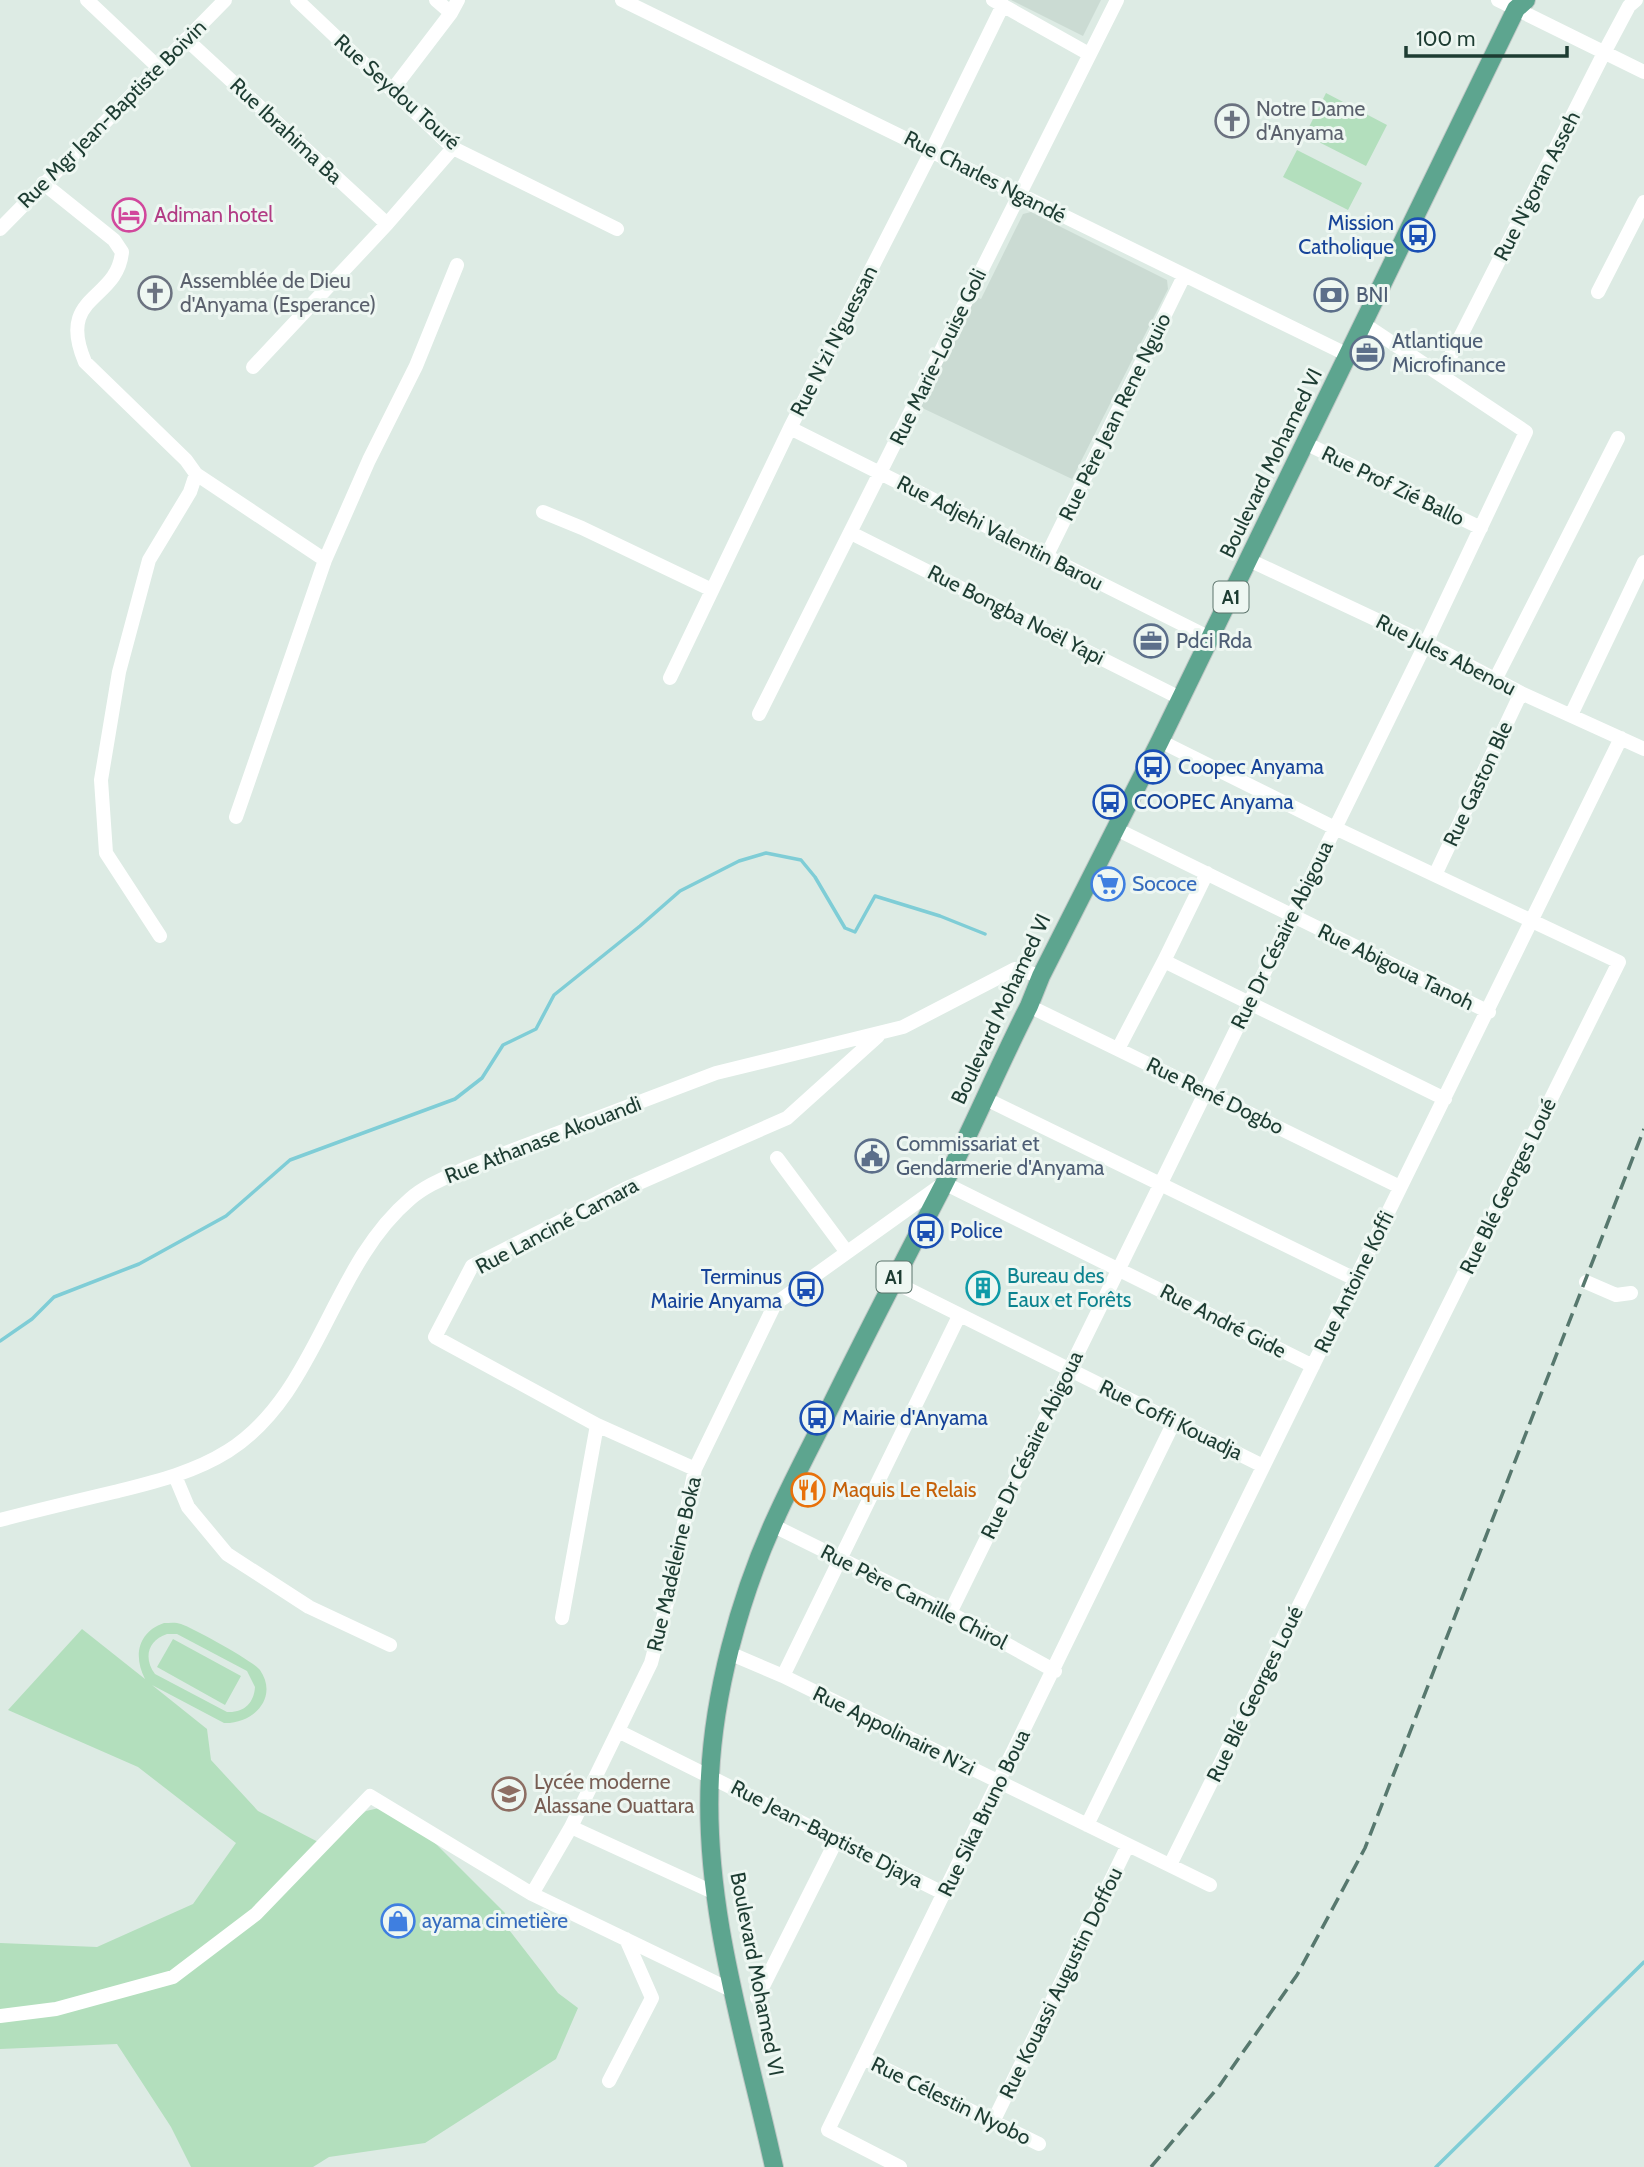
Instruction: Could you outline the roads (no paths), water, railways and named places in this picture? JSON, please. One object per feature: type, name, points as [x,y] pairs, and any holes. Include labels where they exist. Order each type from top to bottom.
[{"type":"main road","name":"Boulevard Mohamed VI","points":[[774,2167],[733,1991],[715,1893],[710,1833],[710,1775],[729,1653],[772,1525],[892,1281],[944,1183],[1041,976],[1160,741],[1419,206],[1521,5]]},
{"type":"street","points":[[87,0],[158,67]]},
{"type":"street","name":"Rue Mgr Jean-Baptiste Boivin","points":[[0,229],[225,0]]},
{"type":"street","name":"Rue Seydou Touré","points":[[297,0],[453,148],[617,229]]},
{"type":"street","points":[[393,89],[454,7],[436,0]]},
{"type":"street","name":"Rue Charles Ngandé","points":[[622,0],[1348,355]]},
{"type":"street","name":"Rue Marie-Louise Goli","points":[[759,714],[1117,0]]},
{"type":"street","points":[[1498,0],[1521,5],[1644,72]]},
{"type":"street","name":"Rue N'goran Asseh","points":[[1441,375],[1605,51],[1629,6],[1636,0]]},
{"type":"street","points":[[998,3],[1089,54]]},
{"type":"street","name":"Rue N'zi N'guessan","points":[[670,678],[790,428],[932,150],[998,3]]},
{"type":"street","name":"Rue Ibrahima Ba","points":[[186,39],[387,224]]},
{"type":"street","points":[[253,367],[387,224],[453,148]]},
{"type":"street","points":[[43,183],[114,240],[122,252],[121,266],[80,312],[76,329],[77,344],[85,362],[186,460],[196,474],[325,560]]},
{"type":"street","points":[[1598,292],[1640,218],[1644,202]]},
{"type":"street","points":[[236,817],[325,560],[415,366],[457,265]]},
{"type":"street","name":"Rue Père Jean Rene Nguio","points":[[1046,557],[1184,276]]},
{"type":"street","name":"Rue Dr Césaire Abigoua","points":[[950,1613],[1120,1269],[1290,915],[1426,643],[1526,432],[1364,324]]},
{"type":"street","name":"Rue Adjehi Valentin Barou","points":[[790,428],[1210,638]]},
{"type":"street","points":[[1495,680],[1618,438]]},
{"type":"street","name":"Rue Prof Zié Ballo","points":[[1305,443],[1481,528]]},
{"type":"street","points":[[160,936],[106,853],[101,780],[119,672],[149,560],[190,492],[196,474]]},
{"type":"street","points":[[543,512],[712,590]]},
{"type":"street","name":"Rue Bongba Noël Yapi","points":[[851,533],[1180,698]]},
{"type":"street","name":"Rue Jules Abenou","points":[[1249,560],[1426,643],[1521,693],[1644,749]]},
{"type":"street","points":[[1570,715],[1644,562]]},
{"type":"street","name":"Rue Gaston Ble","points":[[1435,875],[1521,693]]},
{"type":"street","name":"Rue Antoine Koffi","points":[[1087,1825],[1262,1466],[1357,1280],[1400,1187],[1489,1013],[1621,738]]},
{"type":"street","name":"Rue Blé Georges Loué","points":[[1160,741],[1335,828],[1619,962],[1170,1865]]},
{"type":"street","name":"Rue Abigoua Tanoh","points":[[1114,828],[1489,1013]]},
{"type":"street","points":[[1118,1049],[1207,873]]},
{"type":"street","points":[[1164,961],[1445,1099]]},
{"type":"street","name":"Rue Athanase Akouandi","points":[[0,1520],[175,1476],[229,1450],[263,1420],[278,1402],[301,1368],[363,1253],[388,1220],[412,1197],[436,1182],[466,1168],[716,1073],[902,1027],[1015,969],[1041,976]]},
{"type":"street","name":"Rue René Dogbo","points":[[1029,1006],[1400,1187]]},
{"type":"street","name":"Rue Lanciné Camara","points":[[695,1469],[597,1424],[435,1337],[472,1266],[625,1189],[787,1118],[880,1034]]},
{"type":"street","points":[[984,1098],[1357,1280]]},
{"type":"street","points":[[777,1158],[846,1251]]},
{"type":"street","name":"Rue Madéleine Boka","points":[[532,1894],[571,1827],[651,1662],[671,1588],[695,1469],[775,1304],[944,1183]]},
{"type":"street","name":"Rue André Gide","points":[[944,1183],[1313,1366]]},
{"type":"street","name":"Rue Coffi Kouadja","points":[[892,1281],[1262,1466]]},
{"type":"street","points":[[1586,1282],[1616,1295],[1630,1293]]},
{"type":"street","points":[[783,1676],[959,1316]]},
{"type":"street","name":"Rue Sika Bruno Boua","points":[[900,2167],[828,2130],[945,1894],[997,1782],[1055,1671],[1174,1422]]},
{"type":"street","points":[[562,1618],[597,1424]]},
{"type":"street","points":[[175,1476],[188,1507],[227,1555],[309,1606],[390,1645]]},
{"type":"street","name":"Rue Père Camille Chirol","points":[[772,1525],[950,1613],[1055,1671]]},
{"type":"street","name":"Rue Appolinaire N'zi","points":[[729,1653],[783,1676],[1210,1885]]},
{"type":"street","name":"Rue Jean-Baptiste Djaya","points":[[618,1731],[945,1894]]},
{"type":"street","points":[[0,2016],[56,2009],[173,1977],[257,1914],[370,1796],[532,1894],[733,1991]]},
{"type":"street","points":[[571,1827],[715,1893]]},
{"type":"street","points":[[757,1998],[837,1839]]},
{"type":"street","name":"Rue Kouassi Augustin Doffou","points":[[993,2122],[1128,1845]]},
{"type":"street","points":[[609,2081],[652,1998],[626,1939]]},
{"type":"street","name":"Rue Célestin Nyobo","points":[[863,2058],[1039,2144]]},
{"type":"waterway","points":[[0,1341],[32,1319],[54,1297],[139,1264],[226,1216],[290,1160],[455,1099],[482,1078],[503,1045],[536,1029],[554,995],[680,891],[739,861],[766,853],[801,860],[815,877],[845,928],[855,932],[875,896],[940,916],[985,934]]},
{"type":"waterway","points":[[1436,2167],[1644,1962]]},
{"type":"railway","points":[[1151,2167],[1220,2085],[1297,1975],[1365,1848],[1644,1129]]},
{"type":"place","name":"Notre Dame d'Anyama","points":[[1232,121]]},
{"type":"place","name":"Adiman hotel","points":[[129,215]]},
{"type":"place","name":"Mission Catholique","points":[[1418,235]]},
{"type":"place","name":"Assemblée de Dieu d'Anyama (Esperance)","points":[[155,293]]},
{"type":"place","name":"BNI","points":[[1331,295]]},
{"type":"place","name":"Atlantique Microfinance","points":[[1367,353]]},
{"type":"place","name":"Pdci Rda","points":[[1151,641]]},
{"type":"place","name":"Coopec Anyama","points":[[1153,767]]},
{"type":"place","name":"COOPEC Anyama","points":[[1110,802]]},
{"type":"place","name":"Sococe","points":[[1108,884]]},
{"type":"place","name":"Commissariat et Gendarmerie d'Anyama","points":[[872,1156]]},
{"type":"place","name":"Police","points":[[926,1231]]},
{"type":"place","name":"Bureau des Eaux et Forêts","points":[[983,1288]]},
{"type":"place","name":"Terminus Mairie Anyama","points":[[806,1289]]},
{"type":"place","name":"Mairie d'Anyama","points":[[817,1418]]},
{"type":"place","name":"Maquis Le Relais","points":[[808,1490]]},
{"type":"place","name":"Lycée moderne Alassane Ouattara","points":[[509,1794]]},
{"type":"place","name":"ayama cimetière","points":[[398,1921]]}]
